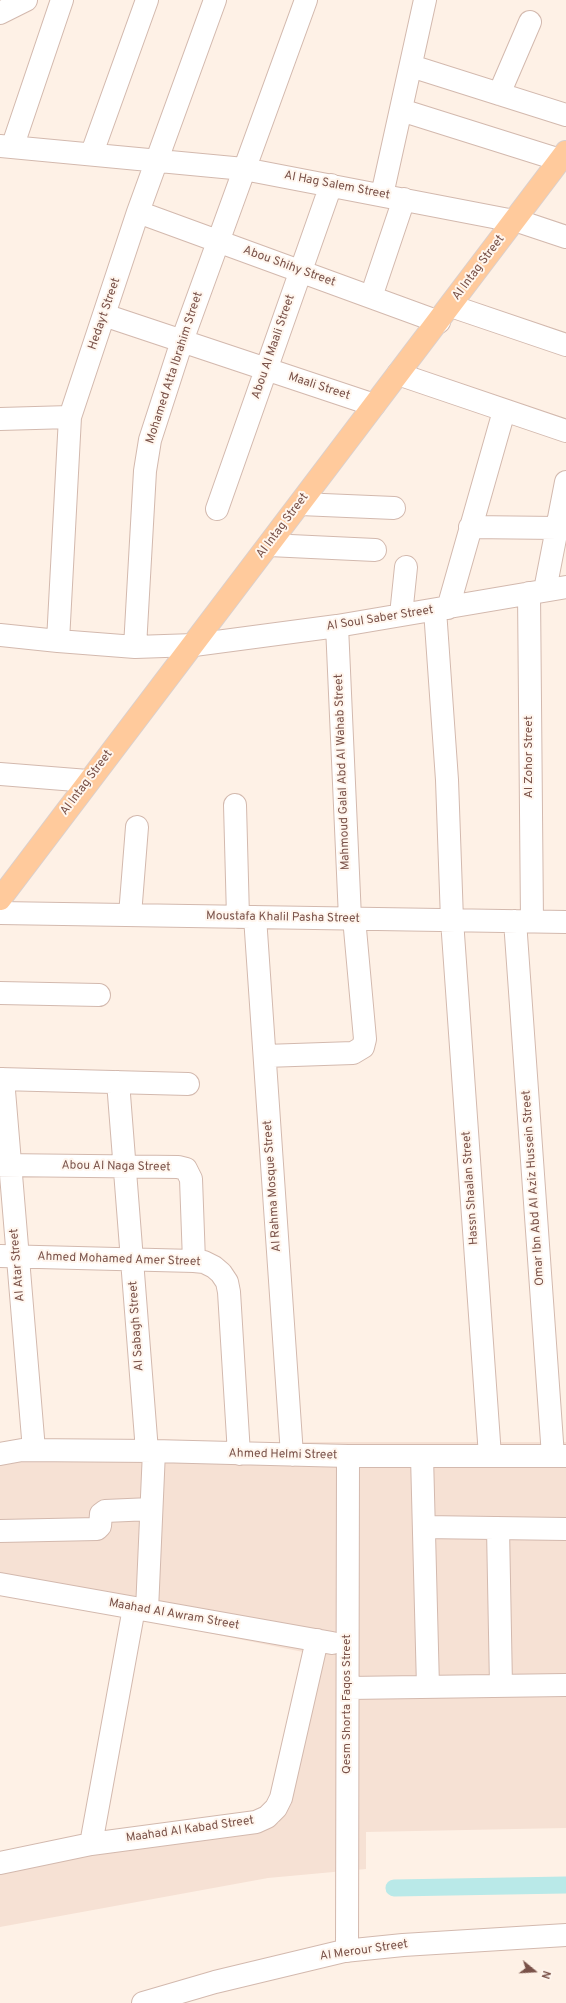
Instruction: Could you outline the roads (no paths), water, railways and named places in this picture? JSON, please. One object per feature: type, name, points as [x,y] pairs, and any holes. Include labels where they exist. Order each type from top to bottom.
[{"type":"main road","name":"Al Intag Street","points":[[0,898],[270,545],[563,156]]},
{"type":"street","points":[[0,13],[26,0]]},
{"type":"street","points":[[7,146],[62,0]]},
{"type":"street","points":[[92,153],[147,0]]},
{"type":"street","name":"Hedayt Street","points":[[58,641],[70,417],[138,212],[215,0]]},
{"type":"street","name":"Mohamed Atta Ibrahim Street","points":[[135,647],[147,455],[150,440],[182,341],[306,0]]},
{"type":"street","points":[[382,195],[425,0]]},
{"type":"street","points":[[499,94],[530,22]]},
{"type":"street","points":[[410,66],[566,115]]},
{"type":"street","points":[[401,110],[563,156]]},
{"type":"street","name":"Al Hag Salem Street","points":[[7,146],[158,159],[244,169],[515,220],[566,237]]},
{"type":"street","name":"Abou Al Maali Street","points":[[217,509],[331,185]]},
{"type":"street","points":[[371,297],[404,199]]},
{"type":"street","name":"Abou Shihy Street","points":[[138,212],[371,297],[566,345]]},
{"type":"street","name":"Maali Street","points":[[104,316],[374,405]]},
{"type":"street","points":[[398,374],[566,431]]},
{"type":"street","name":"Hassn Shaalan Street","points":[[490,1456],[452,920],[442,609],[470,527],[504,411]]},
{"type":"street","points":[[0,419],[70,417]]},
{"type":"street","name":"Al Zohor Street","points":[[523,921],[547,590],[566,482]]},
{"type":"street","points":[[300,504],[394,508]]},
{"type":"street","points":[[470,527],[557,528]]},
{"type":"street","points":[[270,545],[375,550]]},
{"type":"street","points":[[401,615],[406,567]]},
{"type":"street","name":"Al Soul Saber Street","points":[[0,635],[135,647],[194,645],[337,626],[547,590]]},
{"type":"street","name":"Mahmoud Galal Abd Al Wahab Street","points":[[264,1056],[354,1054],[363,1047],[365,1039],[352,918],[337,626]]},
{"type":"street","points":[[0,774],[88,781]]},
{"type":"street","name":"Al Rahma Mosque Street","points":[[235,805],[264,1056],[292,1455]]},
{"type":"street","points":[[130,916],[137,826]]},
{"type":"street","name":"Moustafa Khalil Pasha Street","points":[[0,913],[566,922]]},
{"type":"street","name":"Omar Ibn Abd Al Aziz Hussein Street","points":[[523,921],[560,1456]]},
{"type":"street","points":[[0,993],[99,996]]},
{"type":"street","points":[[2,1079],[188,1084]]},
{"type":"street","name":"Al Atar Street","points":[[2,1079],[9,1256],[34,1450]]},
{"type":"street","name":"Al Sabagh Street","points":[[91,1844],[140,1609],[152,1509],[150,1451],[132,1259],[118,1082]]},
{"type":"street","name":"Abou Al Naga Street","points":[[5,1166],[182,1168],[188,1172],[191,1178],[194,1261]]},
{"type":"street","name":"Ahmed Mohamed Amer Street","points":[[9,1256],[194,1261],[204,1262],[214,1267],[227,1282],[229,1292],[239,1454]]},
{"type":"street","name":"Ahmed Helmi Street","points":[[0,1454],[22,1450],[34,1450],[150,1451],[348,1456],[560,1456]]},
{"type":"street","name":"Qesm Shorta Faqos Street","points":[[347,1951],[348,1456]]},
{"type":"street","points":[[422,1456],[428,1687]]},
{"type":"street","points":[[0,1531],[97,1529],[101,1524],[101,1514],[105,1511],[152,1509]]},
{"type":"street","points":[[424,1527],[566,1529]]},
{"type":"street","points":[[498,1528],[501,1686]]},
{"type":"street","name":"Maahad Al Awram Street","points":[[0,1584],[348,1646]]},
{"type":"street","name":"Maahad Al Kabad Street","points":[[0,1863],[91,1844],[256,1822],[267,1817],[276,1808],[281,1798],[317,1640]]},
{"type":"street","points":[[348,1688],[566,1686]]},
{"type":"street","name":"Al Merour Street","points":[[143,2003],[215,1982],[347,1951],[403,1945],[566,1935]]},
{"type":"waterway","points":[[394,1888],[566,1885]]}]
